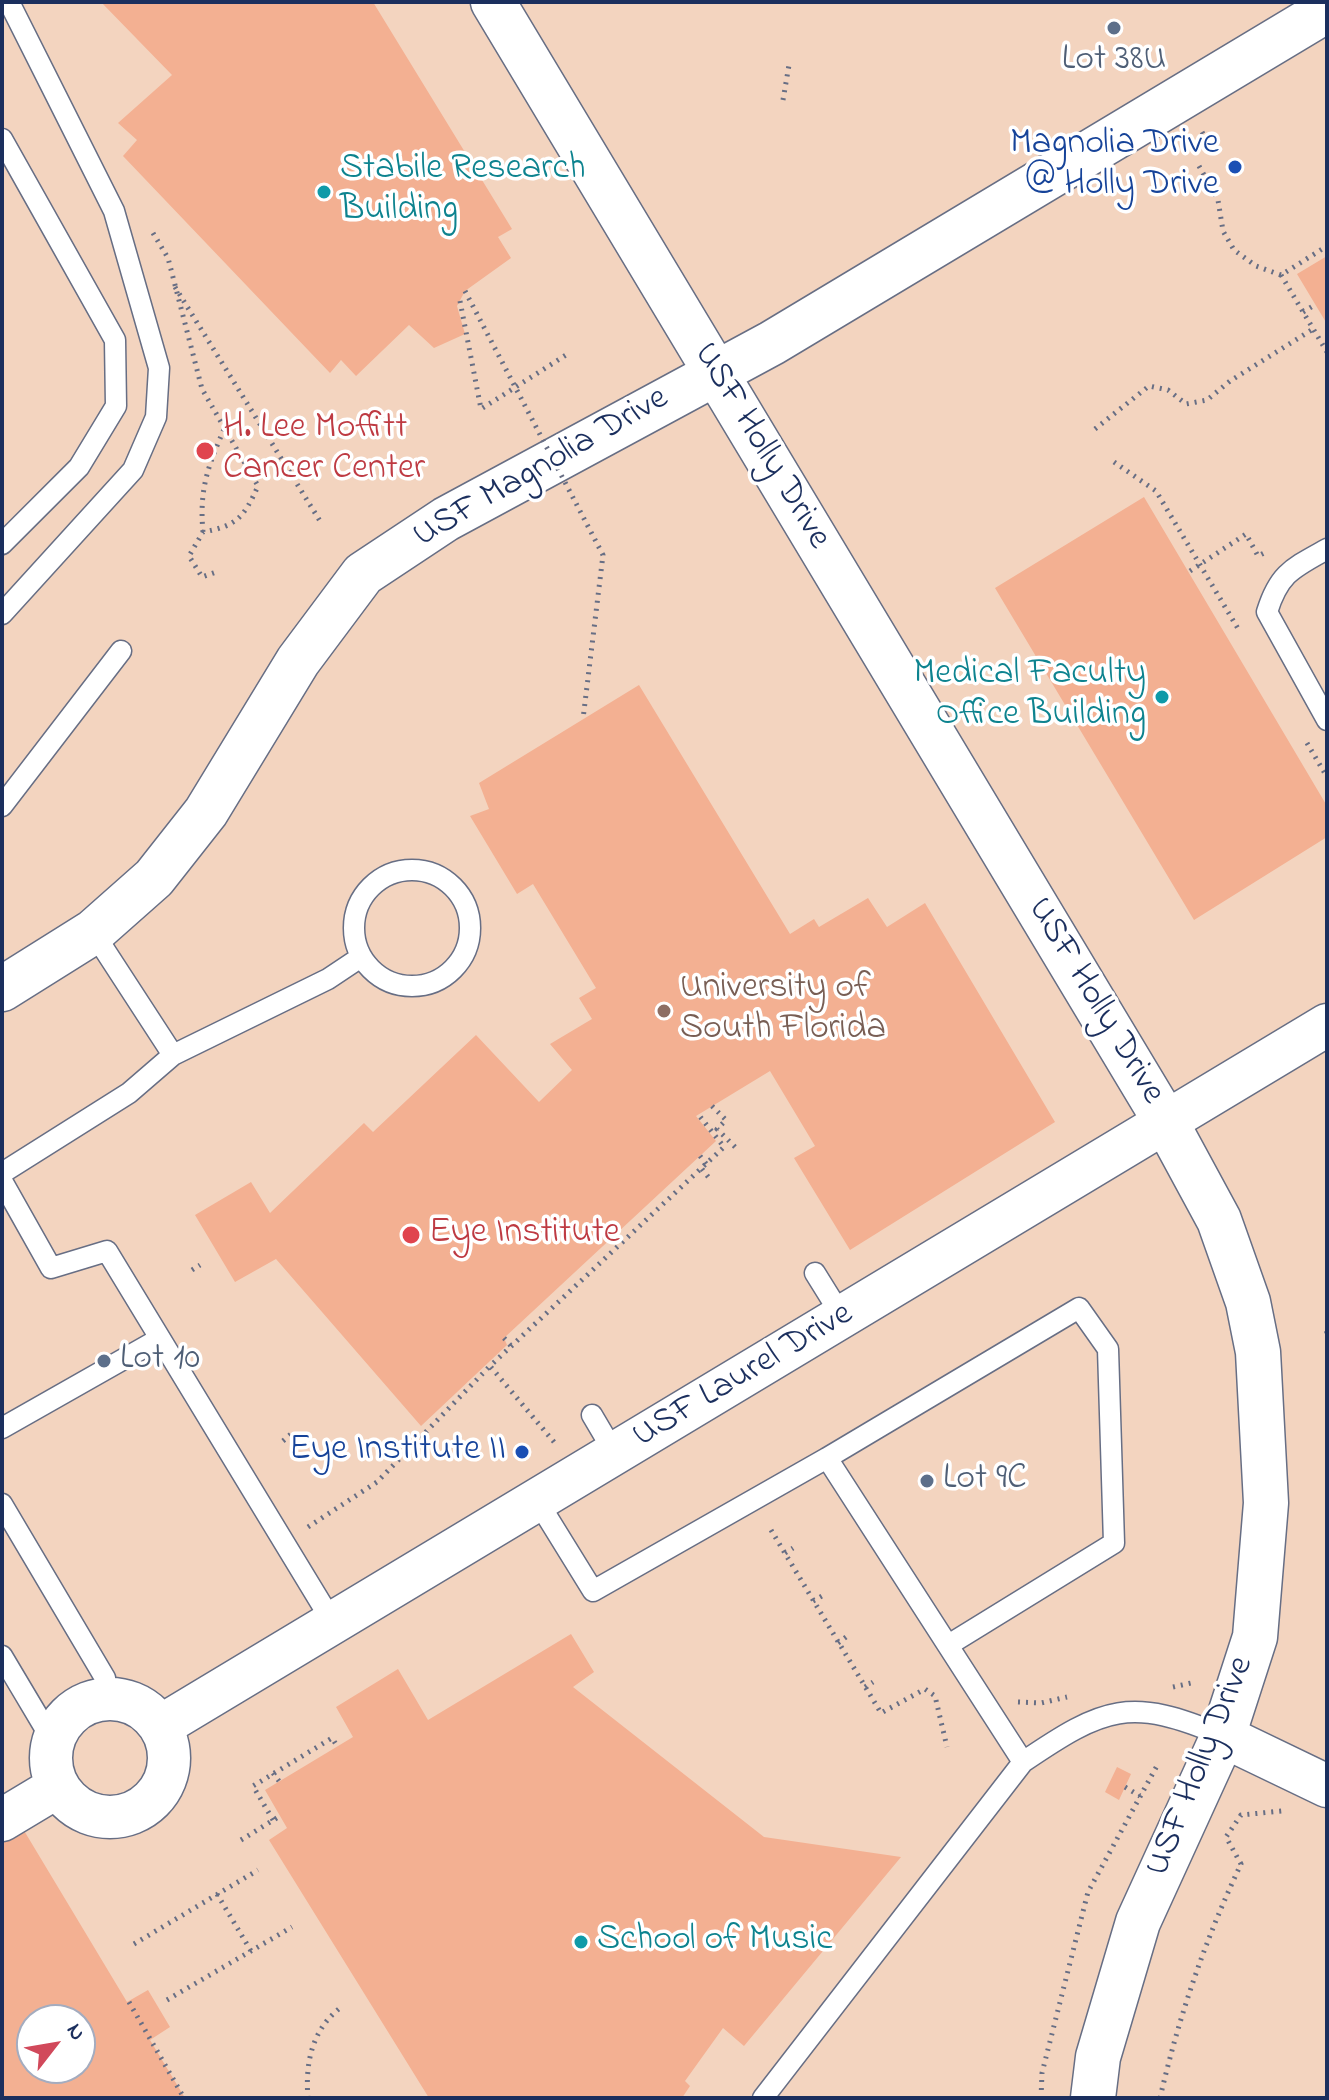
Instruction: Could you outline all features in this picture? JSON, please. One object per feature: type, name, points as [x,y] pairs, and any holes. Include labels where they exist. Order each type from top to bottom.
[{"type":"street","name":"USF Holly Drive","points":[[493,2],[1167,1124],[1219,1220],[1248,1302],[1258,1352],[1266,1503],[1256,1625],[1223,1736],[1138,1922],[1098,2057],[1093,2098]]},
{"type":"street","name":"USF Magnolia Drive","points":[[2,989],[93,932],[154,878],[206,812],[298,661],[363,574],[446,519],[786,335],[1327,10]]},
{"type":"street","name":"USF Laurel Drive","points":[[161,1726],[1167,1124],[1327,1025]]},
{"type":"street","points":[[107,1698],[138,1705],[161,1726],[170,1759],[168,1773],[159,1792],[141,1809],[117,1817],[102,1817],[82,1811],[57,1787],[50,1757],[52,1740],[62,1720],[83,1704],[107,1698]]},
{"type":"street","points":[[1223,1736],[1327,1786]]},
{"type":"street","points":[[2,1820],[57,1787]]},
{"type":"lane","points":[[2,614],[133,470],[156,417],[159,368],[114,211],[9,2]]},
{"type":"lane","points":[[2,139],[115,340],[116,380],[116,406],[79,467],[2,544]]},
{"type":"lane","points":[[1327,549],[1298,563],[1275,585],[1267,612],[1327,720]]},
{"type":"lane","points":[[2,806],[121,651]]},
{"type":"lane","points":[[409,869],[441,877],[456,890],[466,906],[470,926],[463,955],[451,972],[427,985],[403,986],[379,976],[361,957],[352,925],[360,900],[374,882],[393,872],[409,869]]},
{"type":"lane","points":[[93,932],[173,1055]]},
{"type":"lane","points":[[2,1173],[129,1093],[173,1055],[328,979],[361,957]]},
{"type":"lane","points":[[2,1181],[51,1268],[107,1251],[333,1623]]},
{"type":"lane","points":[[815,1273],[843,1318]]},
{"type":"lane","points":[[538,1502],[593,1591],[827,1458],[1079,1308],[1108,1349],[1114,1543],[950,1644]]},
{"type":"lane","points":[[2,1428],[159,1339]]},
{"type":"lane","points":[[592,1415],[615,1454]]},
{"type":"lane","points":[[827,1458],[950,1644],[1023,1762]]},
{"type":"lane","points":[[2,1504],[105,1678],[107,1698]]},
{"type":"lane","points":[[2,1656],[52,1740]]},
{"type":"lane","points":[[763,2098],[1023,1762],[1078,1724],[1116,1711],[1177,1717],[1223,1736]]},
{"type":"path","points":[[783,100],[789,65]]},
{"type":"path","points":[[1198,124],[1214,152]]},
{"type":"path","points":[[1199,166],[1218,200],[1223,231],[1234,250],[1256,266],[1281,275],[1326,349]]},
{"type":"path","points":[[114,211],[140,220],[154,234],[168,258],[172,283],[202,389],[258,486],[247,510],[229,527],[203,532]]},
{"type":"path","points":[[1281,275],[1327,246]]},
{"type":"path","points":[[172,283],[320,521]]},
{"type":"path","points":[[465,291],[603,555],[583,719]]},
{"type":"path","points":[[460,301],[481,409],[566,355]]},
{"type":"path","points":[[1303,312],[1316,304]]},
{"type":"path","points":[[1095,429],[1149,386],[1168,390],[1186,404],[1207,400],[1230,381],[1313,329]]},
{"type":"path","points":[[219,571],[202,577],[189,556],[203,532],[200,501],[206,470],[225,427]]},
{"type":"path","points":[[1114,462],[1156,491]]},
{"type":"path","points":[[1190,571],[1246,534],[1258,556],[1269,549]]},
{"type":"path","points":[[712,1106],[726,1120],[717,1129],[736,1148]]},
{"type":"path","points":[[314,1541],[306,1528],[377,1482],[490,1366],[724,1147],[698,1114]]},
{"type":"path","points":[[700,1156],[709,1178]]},
{"type":"path","points":[[192,1270],[200,1265]]},
{"type":"path","points":[[504,1338],[511,1346]]},
{"type":"path","points":[[490,1366],[553,1438],[556,1452]]},
{"type":"path","points":[[283,1441],[291,1434]]},
{"type":"path","points":[[771,1530],[881,1713],[925,1689],[935,1696],[947,1747]]},
{"type":"path","points":[[785,1553],[793,1548]]},
{"type":"path","points":[[813,1601],[822,1596]]},
{"type":"path","points":[[838,1643],[846,1637]]},
{"type":"path","points":[[865,1687],[873,1682]]},
{"type":"path","points":[[273,1820],[253,1786],[332,1738],[337,1746]]},
{"type":"path","points":[[1041,2098],[1042,2073],[1088,1892],[1159,1762]]},
{"type":"path","points":[[273,1773],[279,1781]]},
{"type":"path","points":[[1125,1787],[1140,1796]]},
{"type":"path","points":[[1160,2098],[1179,2017],[1241,1864],[1226,1837],[1241,1815],[1285,1811]]},
{"type":"path","points":[[241,1840],[280,1816]]},
{"type":"path","points":[[134,1944],[258,1870]]},
{"type":"path","points":[[217,1894],[251,1951]]},
{"type":"path","points":[[167,2000],[292,1927]]},
{"type":"path","points":[[129,2002],[184,2098]]},
{"type":"path","points":[[308,2098],[306,2078],[311,2048],[319,2030],[340,2008]]},
{"type":"shaded area","name":"University of South Florida","points":[[2,2],[1327,2],[1327,2098],[2,2098]]},
{"type":"building","name":"Stabile Research Building","points":[[101,2],[373,2],[512,229],[498,237],[511,258],[465,291],[457,306],[465,334],[434,348],[409,325],[356,376],[341,360],[330,373],[123,156],[137,140],[118,123],[172,75]]},
{"type":"building","points":[[1327,256],[1327,324],[1297,274]]},
{"type":"building","name":"Medical Faculty Office Building","points":[[1144,497],[1327,806],[1327,837],[1194,920],[995,588]]},
{"type":"building","points":[[639,685],[790,934],[814,919],[819,927],[868,898],[887,927],[925,903],[1055,1122],[850,1250],[794,1158],[815,1146],[770,1071],[696,1116],[716,1141],[504,1338],[507,1345],[421,1426],[276,1259],[235,1282],[195,1215],[251,1182],[270,1213],[364,1123],[373,1132],[476,1035],[539,1102],[572,1070],[550,1044],[592,1019],[579,998],[596,988],[533,884],[517,894],[470,816],[489,809],[479,783]]},
{"type":"building","name":"School of Music","points":[[571,1634],[594,1672],[573,1687],[764,1837],[901,1857],[744,2046],[723,2028],[685,2081],[690,2086],[682,2098],[429,2098],[269,1840],[287,1828],[265,1790],[353,1737],[336,1707],[398,1669],[428,1720]]},
{"type":"building","points":[[1117,1767],[1131,1774],[1119,1800],[1105,1792]]},
{"type":"building","points":[[2,1794],[127,2002],[148,1990],[170,2027],[150,2040],[185,2098],[2,2098]]},
{"type":"place","name":"Lot 38U","points":[[1114,28]]},
{"type":"place","name":"Magnolia Drive @ Holly Drive","points":[[1235,167]]},
{"type":"place","name":"Stabile Research Building","points":[[324,192]]},
{"type":"place","name":"H. Lee Moffitt Cancer Center","points":[[205,451]]},
{"type":"place","name":"Medical Faculty Office Building","points":[[1162,697]]},
{"type":"place","name":"University of South Florida","points":[[664,1011]]},
{"type":"place","name":"Eye Institute","points":[[411,1235]]},
{"type":"place","name":"Lot 10","points":[[104,1361]]},
{"type":"place","name":"Eye Institute II","points":[[522,1452]]},
{"type":"place","name":"Lot 9C","points":[[927,1481]]},
{"type":"place","name":"School of Music","points":[[581,1942]]}]
